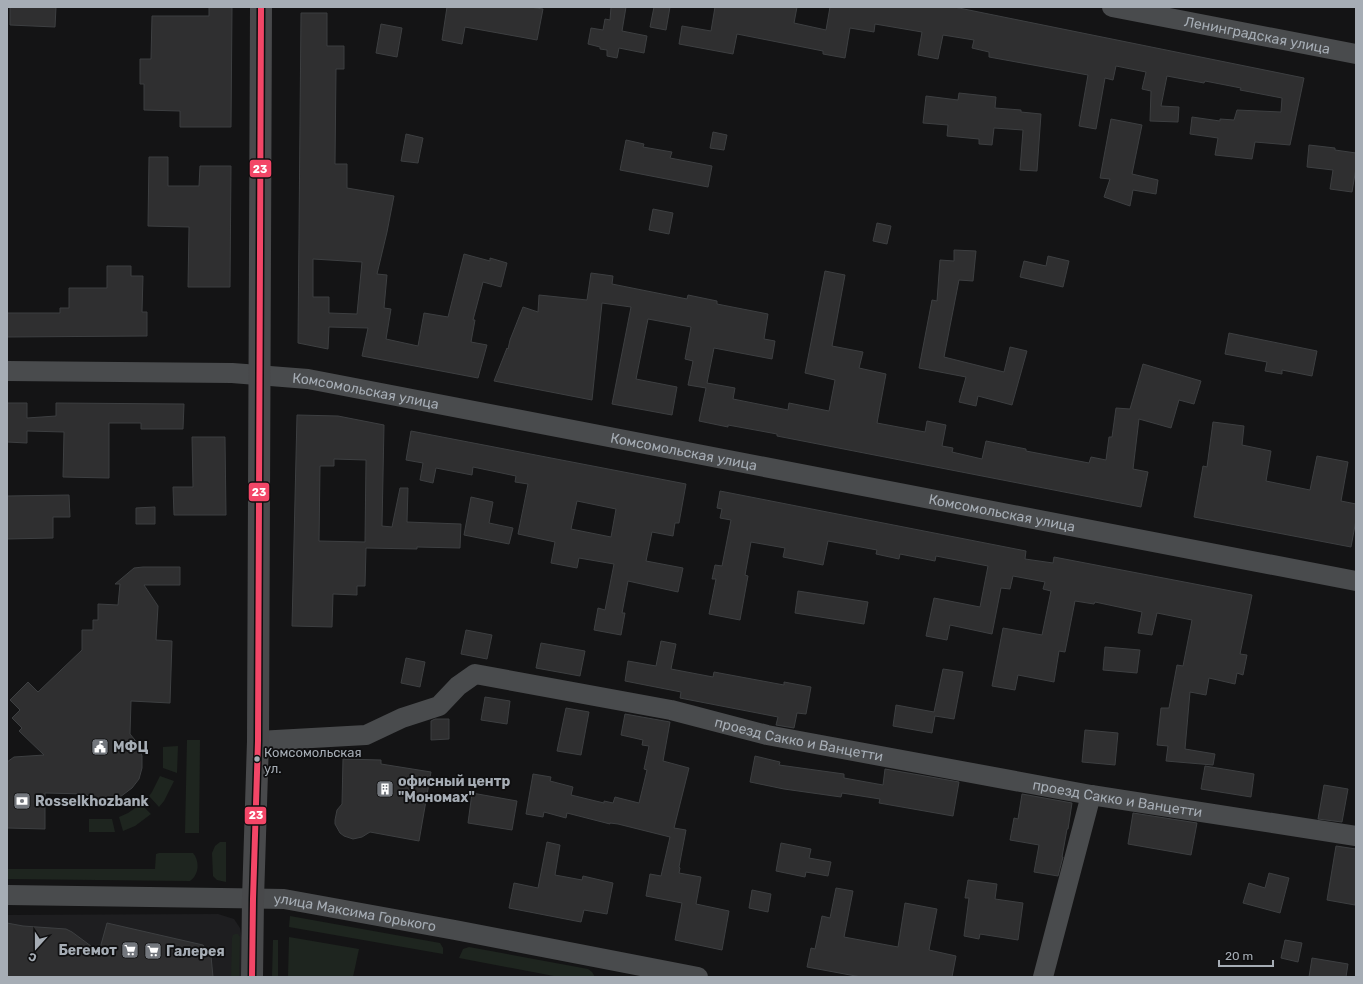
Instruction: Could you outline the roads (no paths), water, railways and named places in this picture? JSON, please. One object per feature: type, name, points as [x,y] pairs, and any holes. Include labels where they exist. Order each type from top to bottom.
[{"type":"main road","points":[[252,977],[258,741],[260,7]]},
{"type":"street","name":"Ленинградская улица","points":[[1112,7],[1356,54]]},
{"type":"street","name":"Комсомольская улица","points":[[7,371],[232,373],[308,379],[1356,581]]},
{"type":"street","name":"проезд Сакко и Ванцетти","points":[[258,741],[366,735],[402,718],[439,706],[458,686],[475,674],[671,710],[767,734],[1090,795],[1356,836]]},
{"type":"street","points":[[1043,977],[1090,795]]},
{"type":"street","name":"улица Максима Горького","points":[[7,895],[253,898],[284,900],[462,931],[698,977]]},
{"type":"place","name":"МФЦ","points":[[100,747]]},
{"type":"place","name":"Комсомольская ул.","points":[[257,759]]},
{"type":"place","name":"офисный центр \"Мономах\"","points":[[385,789]]},
{"type":"place","name":"Rosselkhozbank","points":[[22,801]]},
{"type":"place","name":"Бегемот","points":[[130,950]]},
{"type":"place","name":"Галерея","points":[[153,951]]}]
